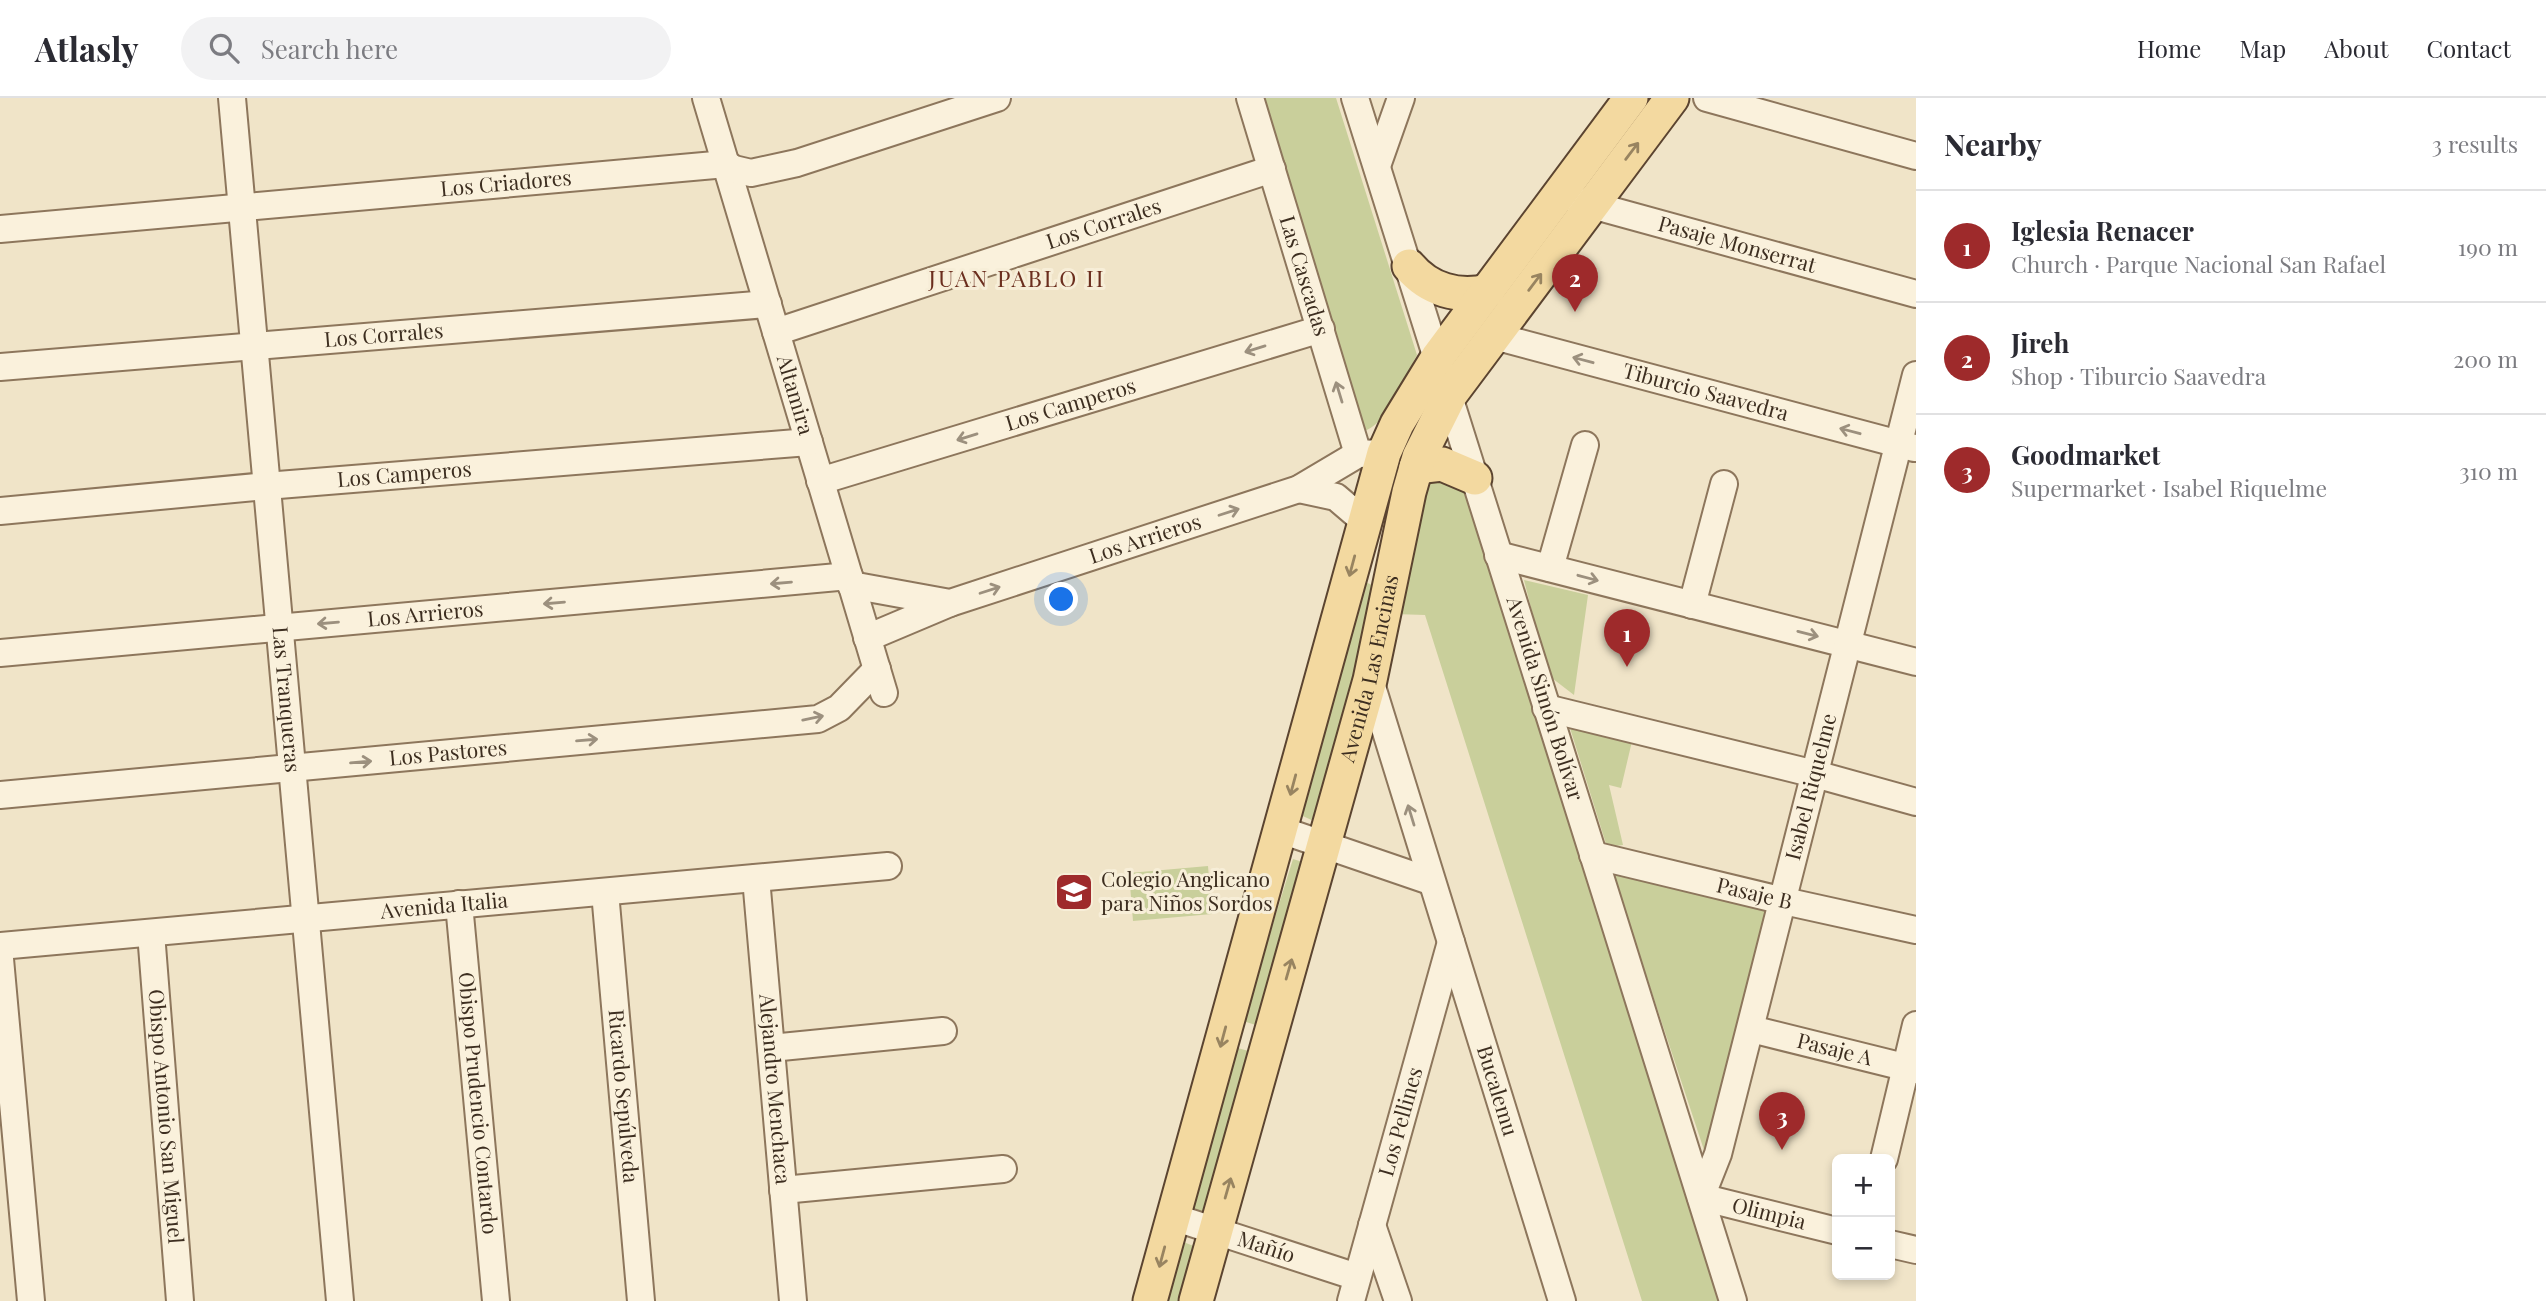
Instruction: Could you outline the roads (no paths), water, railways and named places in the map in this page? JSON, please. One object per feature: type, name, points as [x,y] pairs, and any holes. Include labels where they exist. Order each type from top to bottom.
[{"type":"main road","name":"Avenida Las Encinas","points":[[1150,1301],[1364,521],[1371,454],[1397,424],[1438,357],[1631,98]]},
{"type":"main road","name":"Avenida Las Encinas","points":[[1196,1301],[1370,680],[1416,467],[1450,394],[1672,98]]},
{"type":"main road","points":[[1409,266],[1419,277],[1441,289],[1467,294],[1488,291]]},
{"type":"main road","points":[[1416,467],[1441,464],[1475,478]]},
{"type":"street","name":"Las Tranqueras","points":[[232,98],[340,1301]]},
{"type":"street","name":"Altamira","points":[[706,98],[880,680]]},
{"type":"street","name":"Los Criadores","points":[[0,229],[726,163],[734,169],[751,173],[797,163],[997,98]]},
{"type":"street","name":"Las Cascadas","points":[[1250,98],[1321,329],[1371,454]]},
{"type":"street","name":"Avenida Simón Bolívar","points":[[1355,98],[1734,1301]]},
{"type":"street","points":[[1377,166],[1401,98]]},
{"type":"street","points":[[1707,98],[1916,156]]},
{"type":"street","name":"Los Corrales","points":[[776,332],[1272,169]]},
{"type":"street","name":"Pasaje Monserrat","points":[[1558,196],[1916,294]]},
{"type":"street","name":"Los Corrales","points":[[0,367],[768,304]]},
{"type":"street","name":"Los Camperos","points":[[821,481],[1321,329]]},
{"type":"street","name":"Tiburcio Saavedra","points":[[1494,336],[1907,446]]},
{"type":"street","name":"Isabel Riquelme","points":[[1701,1198],[1716,1164],[1848,644],[1907,446],[1916,375]]},
{"type":"street","name":"Los Camperos","points":[[0,511],[266,486],[809,442]]},
{"type":"street","points":[[1550,568],[1585,445]]},
{"type":"street","name":"Los Arrieros","points":[[867,638],[950,603],[1299,489],[1371,454]]},
{"type":"street","points":[[1692,605],[1724,484]]},
{"type":"street","points":[[1299,489],[1336,497],[1364,521]]},
{"type":"street","points":[[1498,555],[1916,662]]},
{"type":"street","name":"Los Arrieros","points":[[0,653],[850,581],[950,603]]},
{"type":"street","name":"Los Pastores","points":[[0,795],[818,719],[880,680]]},
{"type":"street","name":"Bucalemu","points":[[1370,680],[1562,1301]]},
{"type":"street","points":[[1546,708],[1815,774],[1916,802]]},
{"type":"street","points":[[1281,830],[1430,881]]},
{"type":"street","name":"Pasaje B","points":[[1593,855],[1784,901],[1916,929]]},
{"type":"street","name":"Avenida Italia","points":[[0,946],[888,866]]},
{"type":"street","name":"Alejandro Menchaca","points":[[756,878],[793,1301]]},
{"type":"street","name":"Ricardo Sepúlveda","points":[[605,892],[641,1301]]},
{"type":"street","name":"Obispo Prudencio Contardo","points":[[459,904],[496,1301]]},
{"type":"street","name":"Obispo Antonio San Miguel","points":[[151,933],[180,1301]]},
{"type":"street","name":"Los Pellines","points":[[1354,1289],[1451,943]]},
{"type":"street","points":[[0,959],[31,1301]]},
{"type":"street","points":[[1886,1154],[1911,1069],[1916,1025]]},
{"type":"street","name":"Pasaje A","points":[[1751,1029],[1911,1069]]},
{"type":"street","points":[[771,1048],[943,1031]]},
{"type":"street","points":[[783,1191],[1003,1169]]},
{"type":"street","name":"Olimpia","points":[[1701,1198],[1832,1230]]},
{"type":"street","name":"Mañío","points":[[1173,1217],[1216,1231],[1354,1289]]},
{"type":"street","points":[[1372,1225],[1398,1301]]},
{"type":"street","points":[[1895,1245],[1916,1250]]},
{"type":"place","name":"Jireh","points":[[1575,312]]},
{"type":"place","name":"Iglesia Renacer","points":[[1627,667]]},
{"type":"place","name":"Colegio Anglicano para Niños Sordos","points":[[1074,892]]},
{"type":"place","name":"Goodmarket","points":[[1782,1150]]},
{"type":"district","name":"JUAN PABLO II","points":[[1017,279]]}]
